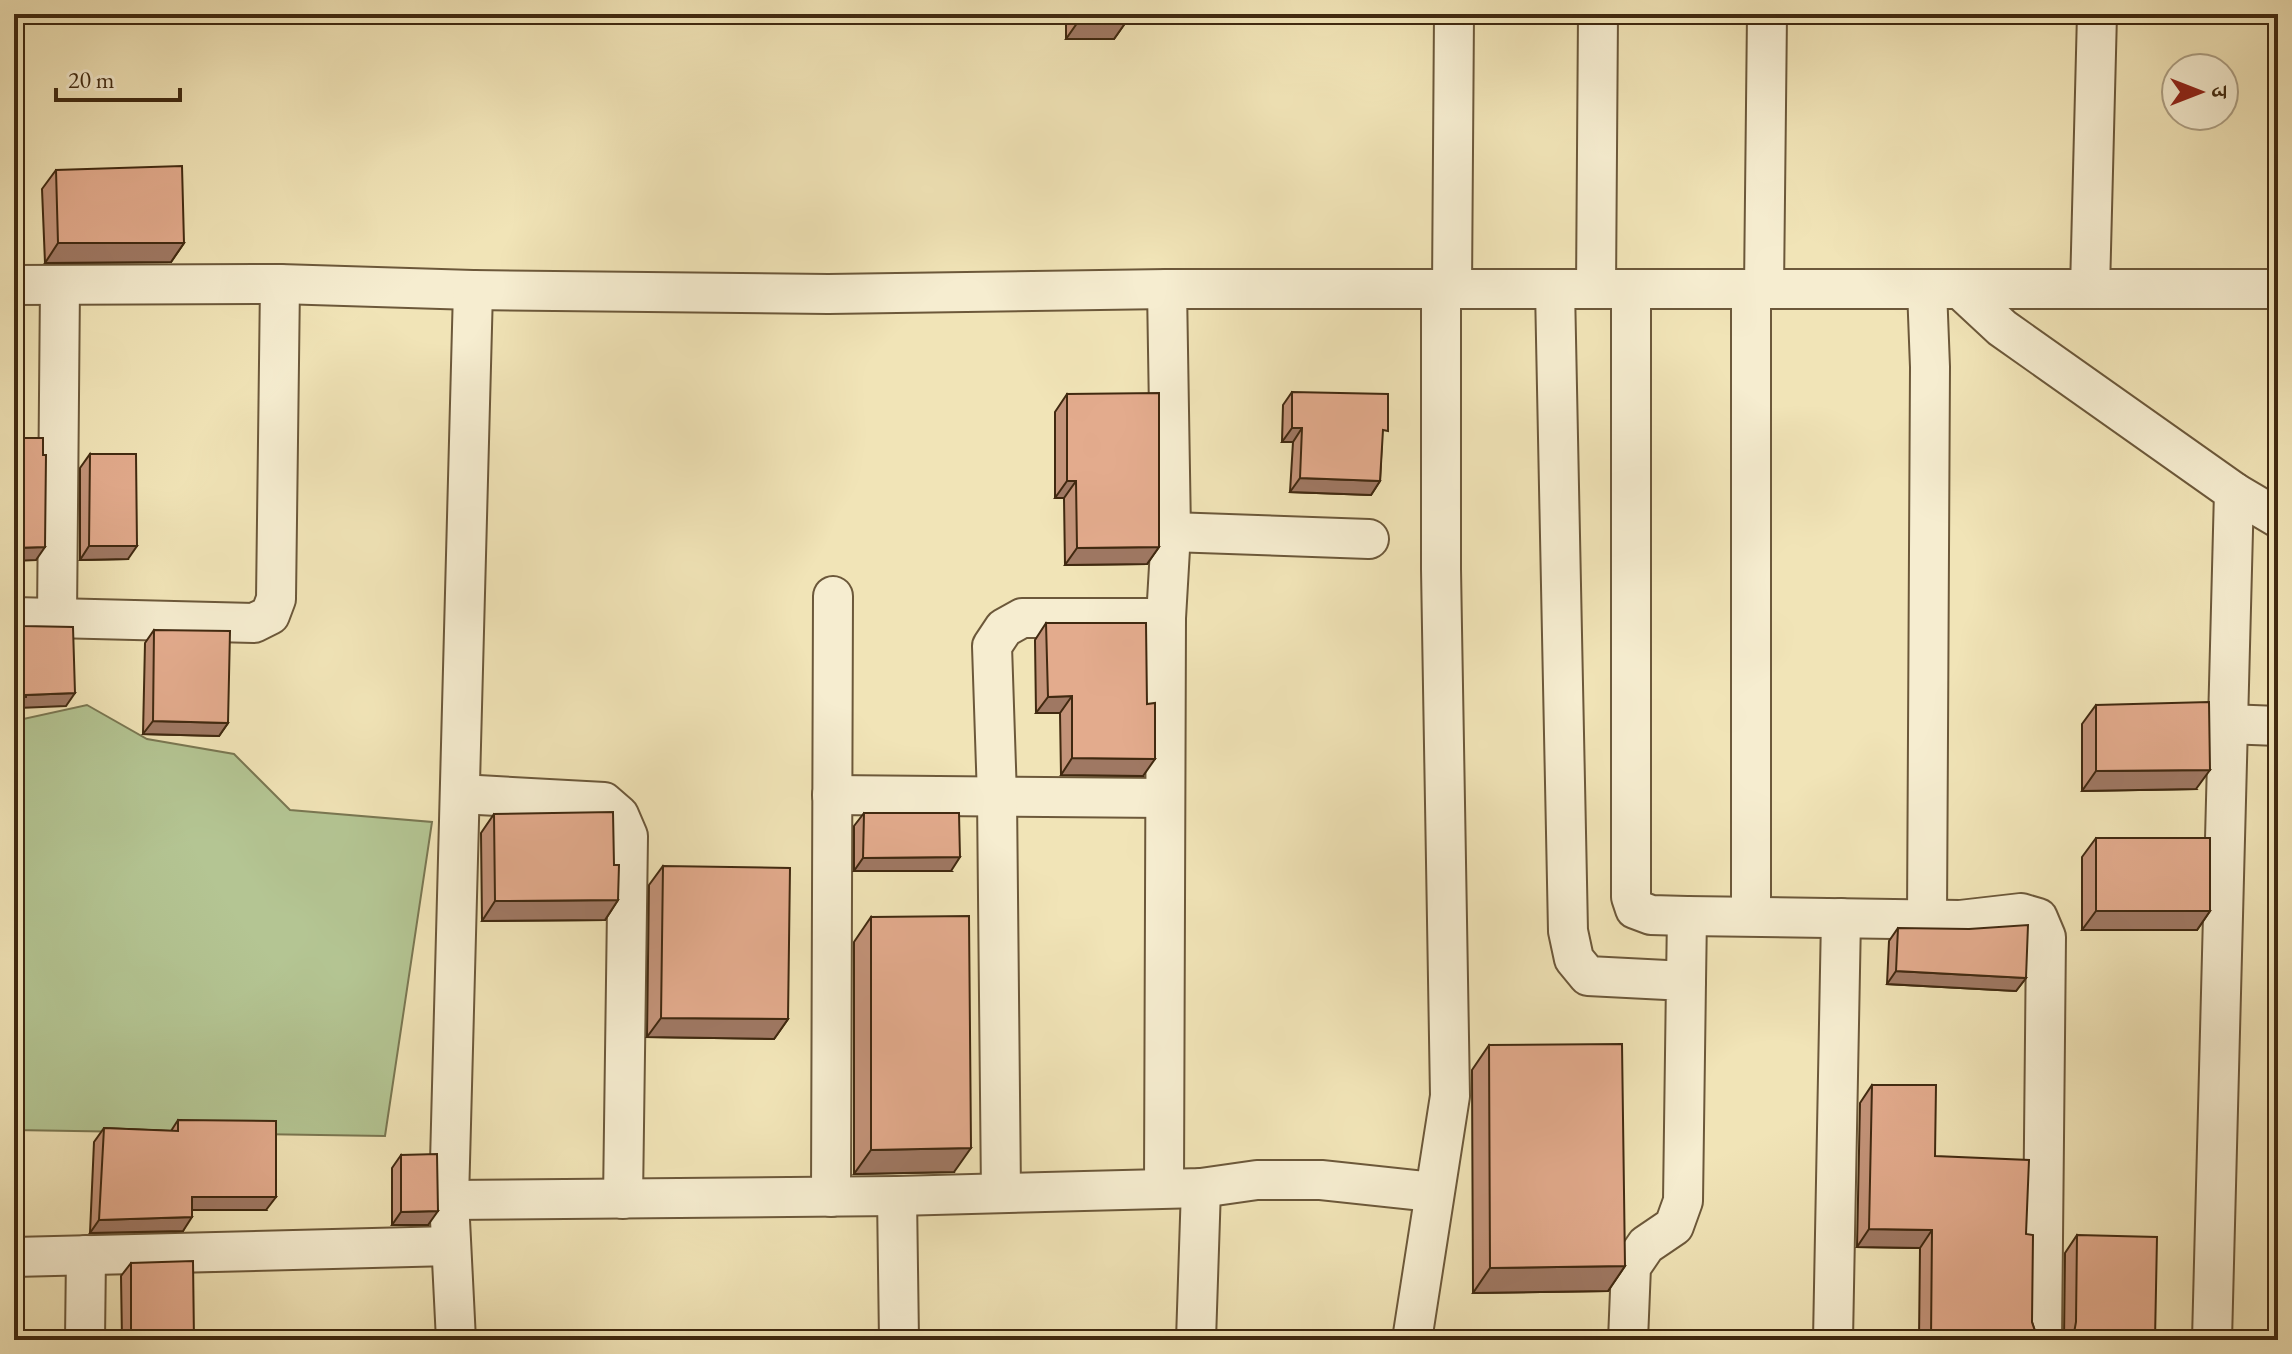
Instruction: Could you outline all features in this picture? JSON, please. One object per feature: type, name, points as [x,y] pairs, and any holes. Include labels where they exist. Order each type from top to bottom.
[{"type":"street","points":[[1412,1340],[1450,1096],[1441,553],[1454,14]]},
{"type":"street","points":[[1598,14],[1613,289],[1631,897],[1635,909],[1651,915],[1687,916],[1960,920],[2021,913],[2038,918],[2046,937],[2042,1340]]},
{"type":"street","points":[[1751,916],[1758,289],[1767,14]]},
{"type":"street","points":[[2090,289],[2097,14]]},
{"type":"street","points":[[14,285],[280,284],[473,290],[828,294],[1167,289],[2278,289]]},
{"type":"street","points":[[14,617],[254,623],[270,615],[276,599],[280,284]]},
{"type":"street","points":[[57,617],[60,285]]},
{"type":"street","points":[[1167,289],[1171,532],[1166,618],[1165,798],[1182,1188],[1196,1340]]},
{"type":"street","points":[[1555,289],[1568,931],[1574,959],[1588,976],[1686,981]]},
{"type":"street","points":[[1944,289],[2234,492],[2278,518]]},
{"type":"street","points":[[1927,919],[1930,367],[1944,289]]},
{"type":"street","points":[[456,1340],[449,1200],[473,290]]},
{"type":"street","points":[[2212,1340],[2234,492]]},
{"type":"street","points":[[1171,532],[1369,539]]},
{"type":"street","points":[[831,1197],[833,596]]},
{"type":"street","points":[[1001,1193],[997,797],[992,646],[1004,628],[1022,618],[1166,618]]},
{"type":"street","points":[[2227,724],[2278,726]]},
{"type":"street","points":[[460,794],[604,802],[619,815],[628,836],[623,1199]]},
{"type":"street","points":[[832,795],[1165,798]]},
{"type":"street","points":[[1628,1340],[1631,1267],[1646,1245],[1674,1226],[1683,1201],[1687,916]]},
{"type":"street","points":[[1833,1340],[1841,918]]},
{"type":"street","points":[[449,1200],[897,1196],[1182,1188],[1257,1180],[1321,1180],[1433,1192]]},
{"type":"street","points":[[897,1196],[899,1340]]},
{"type":"street","points":[[14,1257],[451,1246]]},
{"type":"street","points":[[85,1340],[86,1255]]},
{"type":"green space","points":[[87,705],[147,739],[234,754],[290,810],[432,822],[385,1136],[14,1130],[14,721]]},
{"type":"building","points":[[1080,14],[1128,14],[1128,19],[1080,19]]},
{"type":"building","points":[[182,166],[184,243],[58,243],[56,170]]},
{"type":"building","points":[[1292,392],[1388,394],[1388,431],[1383,430],[1380,481],[1300,478],[1302,428],[1292,428]]},
{"type":"building","points":[[1159,393],[1159,547],[1077,548],[1076,481],[1067,481],[1067,394]]},
{"type":"building","points":[[14,438],[43,438],[43,455],[46,455],[45,547],[14,548]]},
{"type":"building","points":[[90,454],[136,454],[137,546],[89,546]]},
{"type":"building","points":[[14,621],[23,626],[73,627],[75,693],[14,697]]},
{"type":"building","points":[[1046,623],[1146,623],[1147,704],[1155,703],[1155,759],[1072,758],[1072,696],[1048,697]]},
{"type":"building","points":[[154,630],[230,631],[228,723],[153,721]]},
{"type":"building","points":[[2209,702],[2210,770],[2096,771],[2096,705]]},
{"type":"building","points":[[613,812],[614,865],[619,865],[618,900],[495,901],[494,814]]},
{"type":"building","points":[[864,813],[959,813],[960,857],[863,858]]},
{"type":"building","points":[[2096,838],[2210,838],[2210,911],[2096,911]]},
{"type":"building","points":[[663,866],[790,868],[788,1019],[661,1018]]},
{"type":"building","points":[[969,916],[971,1148],[871,1150],[871,917]]},
{"type":"building","points":[[2028,925],[2026,978],[1896,971],[1898,928],[1969,929]]},
{"type":"building","points":[[1622,1044],[1625,1266],[1490,1268],[1489,1045]]},
{"type":"building","points":[[1872,1085],[1936,1085],[1935,1156],[2029,1160],[2026,1234],[2033,1235],[2032,1322],[2042,1340],[1931,1340],[1932,1230],[1869,1229]]},
{"type":"building","points":[[178,1120],[276,1121],[276,1197],[192,1197],[192,1217],[99,1220],[104,1128],[178,1131]]},
{"type":"building","points":[[437,1154],[438,1211],[401,1212],[401,1155]]},
{"type":"building","points":[[2077,1235],[2157,1237],[2155,1340],[2066,1340],[2074,1333],[2076,1322]]},
{"type":"building","points":[[193,1261],[194,1340],[131,1340],[131,1263]]}]
